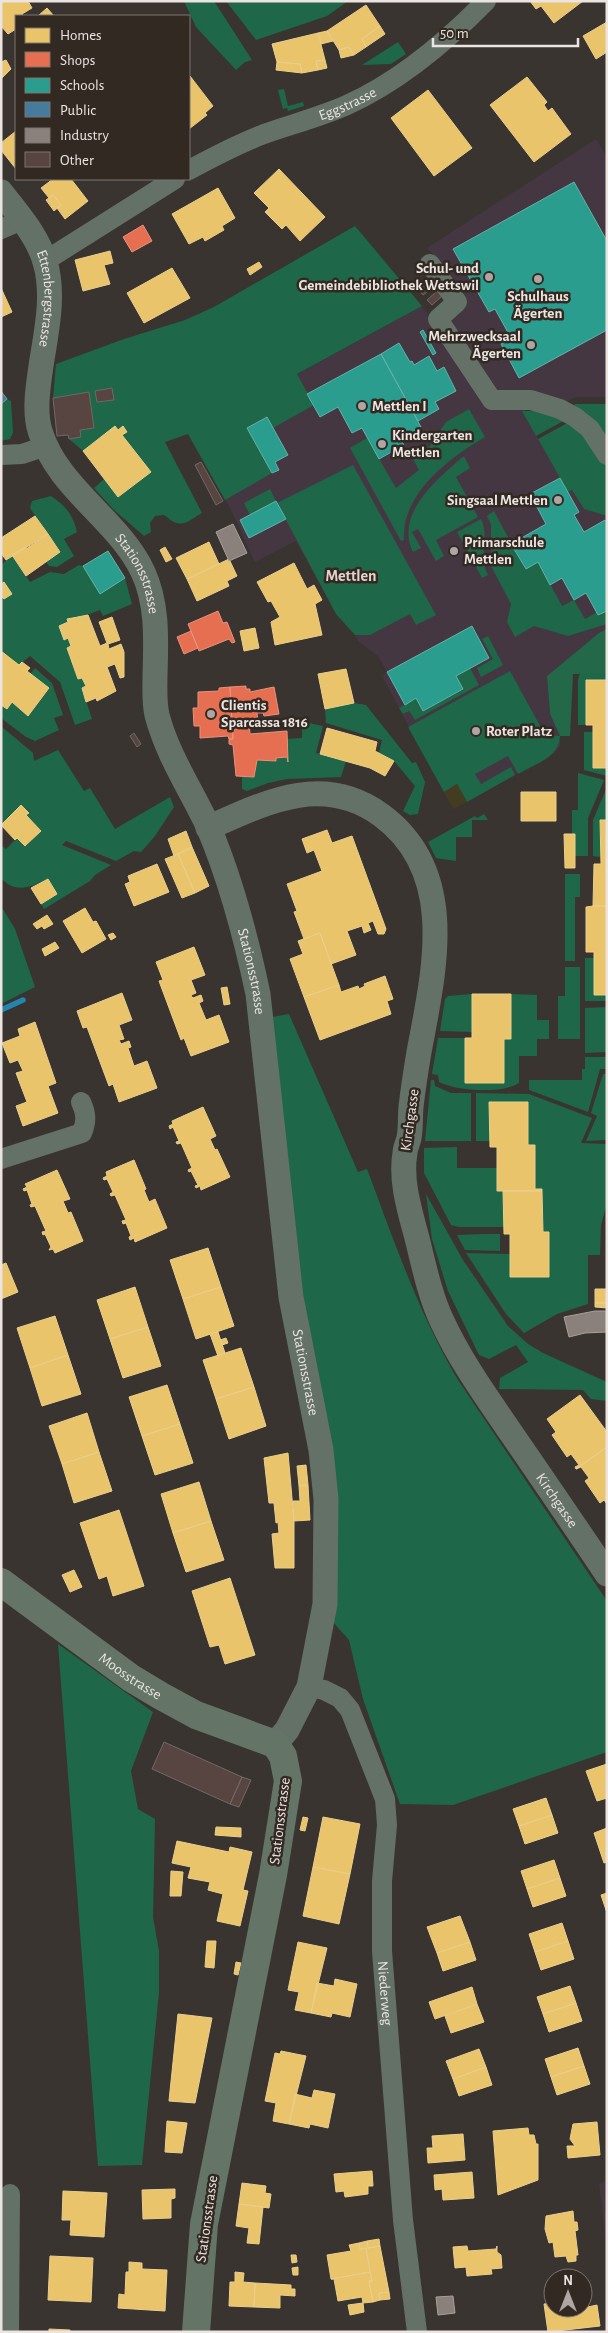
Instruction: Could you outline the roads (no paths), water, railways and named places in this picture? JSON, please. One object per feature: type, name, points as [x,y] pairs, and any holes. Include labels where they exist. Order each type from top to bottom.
[{"type":"main road","name":"Moosstrasse","points":[[1,1582],[131,1678],[161,1696],[196,1715],[275,1744]]},
{"type":"main road","name":"Stationsstrasse","points":[[196,2332],[204,2224],[251,1993],[288,1781],[283,1756],[275,1744]]},
{"type":"street","name":"Eggstrasse","points":[[190,170],[243,143],[348,104],[390,81],[450,37],[486,1]]},
{"type":"street","points":[[45,261],[173,180]]},
{"type":"street","name":"Ettenbergstrasse","points":[[1,192],[12,225],[32,234],[45,261],[50,284],[37,408],[39,428],[46,446]]},
{"type":"street","points":[[430,264],[457,302],[438,318],[492,400],[531,400],[560,408],[590,429],[607,455]]},
{"type":"street","points":[[1,455],[22,454],[46,446]]},
{"type":"street","name":"Stationsstrasse","points":[[46,446],[57,465],[92,509],[129,550],[143,572],[155,620],[157,715],[168,744],[208,828],[223,865],[238,912],[258,994],[291,1297],[321,1450],[326,1499],[324,1604],[309,1687],[286,1730],[275,1744]]},
{"type":"street","name":"Kirchgasse","points":[[208,828],[281,797],[306,794],[335,795],[370,807],[396,826],[416,851],[429,884],[436,920],[432,982],[416,1069],[409,1137],[404,1153],[405,1187],[420,1253],[442,1320],[474,1379],[607,1574]]},
{"type":"street","points":[[1,1159],[82,1133],[86,1124],[86,1113],[81,1102]]},
{"type":"street","name":"Niederweg","points":[[309,1687],[324,1690],[340,1698],[350,1710],[386,1800],[387,1825],[382,1881],[382,1952],[402,2220],[417,2332]]},
{"type":"street","points":[[10,2194],[10,2332]]},
{"type":"waterway","points":[[1,1010],[23,1000]]},
{"type":"place","name":"Schul- und Gemeindebibliothek Wettswil","points":[[489,277]]},
{"type":"place","name":"Schulhaus Ägerten","points":[[538,279]]},
{"type":"place","name":"Mehrzwecksaal Ägerten","points":[[531,345]]},
{"type":"place","name":"Mettlen I","points":[[362,406]]},
{"type":"place","name":"Kindergarten Mettlen","points":[[382,444]]},
{"type":"place","name":"Singsaal Mettlen","points":[[558,500]]},
{"type":"place","name":"Primarschule Mettlen","points":[[454,551]]},
{"type":"place","name":"Clientis Sparcassa 1816","points":[[211,714]]},
{"type":"place","name":"Roter Platz","points":[[476,731]]},
{"type":"district","name":"Mettlen","points":[[351,576]]}]
